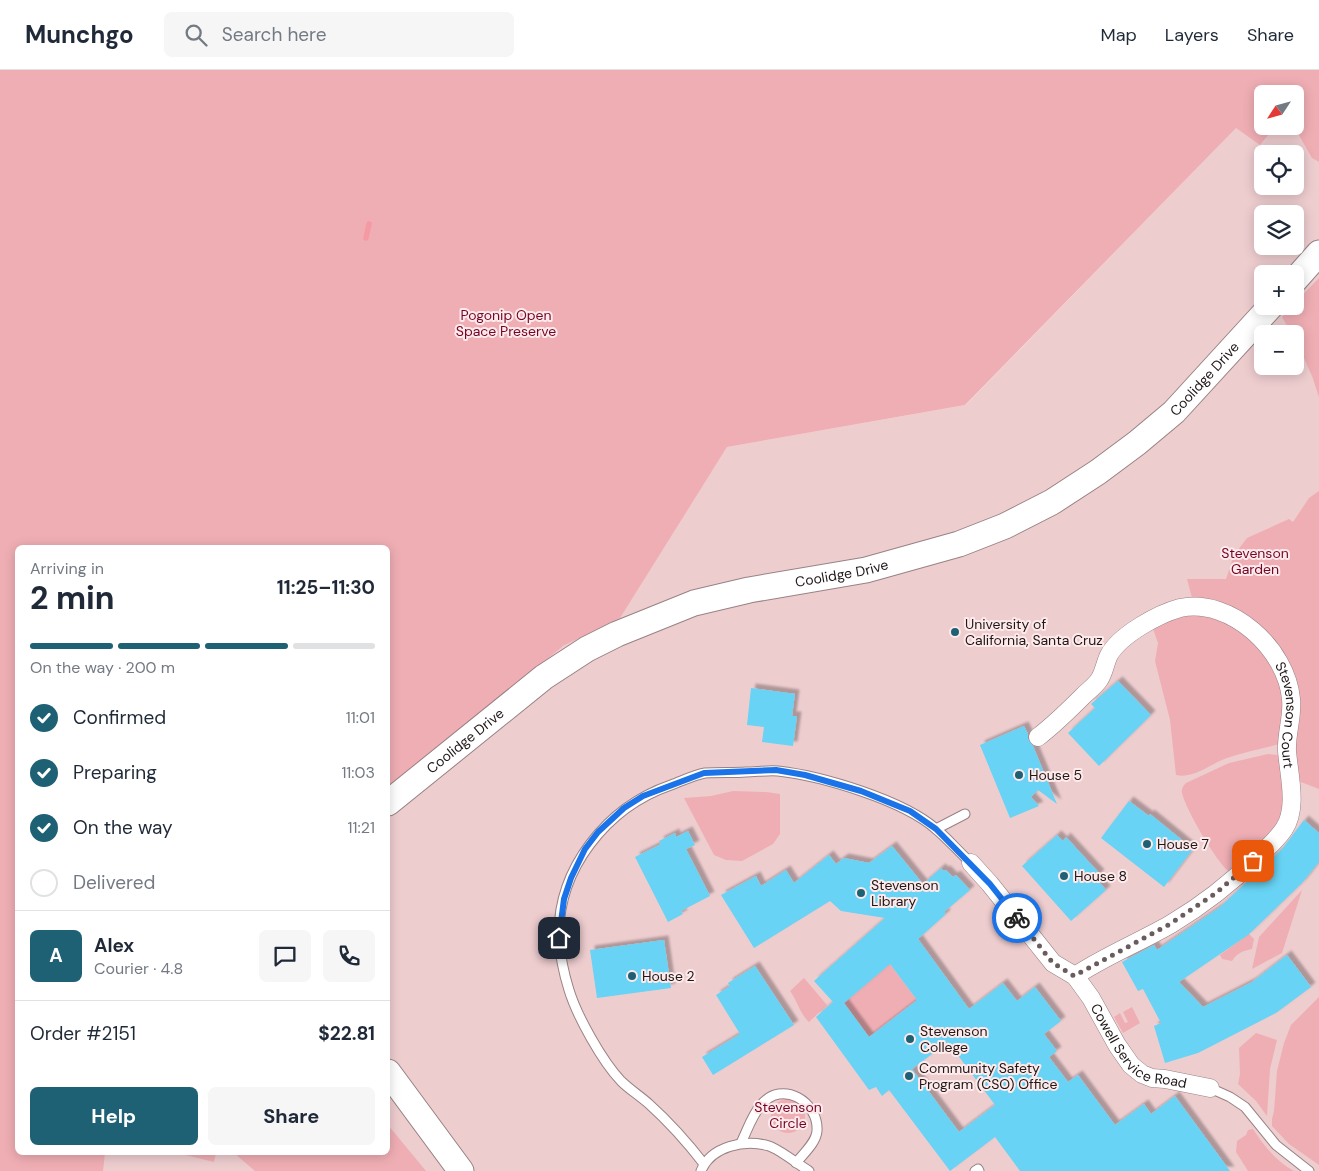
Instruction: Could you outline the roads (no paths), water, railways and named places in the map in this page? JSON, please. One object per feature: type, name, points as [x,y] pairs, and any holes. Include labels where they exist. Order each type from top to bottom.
[{"type":"street","points":[[1304,270],[1319,253]]},
{"type":"street","name":"Coolidge Drive","points":[[390,801],[544,677],[587,649],[617,634],[694,603],[748,590],[866,570],[959,544],[1005,526],[1052,502],[1138,443],[1174,412],[1263,315]]},
{"type":"street","name":"Stevenson Court","points":[[1038,737],[1059,720],[1100,679],[1109,654],[1132,632],[1150,620],[1181,608],[1198,606],[1218,610],[1236,618],[1249,627],[1285,670],[1289,684],[1291,718],[1287,750],[1291,807],[1284,828],[1249,865],[1216,893],[1170,924],[1074,976]]},
{"type":"street","points":[[971,864],[990,884],[1053,963],[1074,976]]},
{"type":"street","name":"Cowell Service Road","points":[[1074,976],[1091,998],[1117,1045],[1131,1064],[1142,1074],[1210,1088]]},
{"type":"street","points":[[390,1075],[462,1171]]},
{"type":"lane","points":[[809,1171],[770,1146],[741,1143],[725,1148],[702,1167],[687,1142],[620,1080],[582,1022],[569,990],[560,947],[560,923],[564,899],[571,878],[585,849],[610,821],[637,800],[665,787],[704,773],[776,770],[805,775],[861,791],[910,811],[936,829],[971,864]]},
{"type":"lane","points":[[936,829],[965,814]]},
{"type":"lane","name":"Cowell Service Road","points":[[1210,1088],[1230,1097],[1245,1107],[1276,1145],[1309,1171]]},
{"type":"lane","points":[[741,1143],[760,1105],[771,1097],[782,1093],[793,1094],[806,1104],[814,1117],[817,1131],[813,1143],[796,1163]]},
{"type":"lane","points":[[975,1171],[978,1169],[979,1171]]},
{"type":"waterway","points":[[366,238],[369,224]]},
{"type":"place","name":"University of California, Santa Cruz","points":[[955,632]]},
{"type":"place","name":"House 5","points":[[1019,775]]},
{"type":"place","name":"House 7","points":[[1147,844]]},
{"type":"place","name":"House 8","points":[[1064,876]]},
{"type":"place","name":"Stevenson Library","points":[[861,893]]},
{"type":"place","name":"House 2","points":[[632,976]]},
{"type":"place","name":"Stevenson College","points":[[910,1039]]},
{"type":"place","name":"Community Safety Program (CSO) Office","points":[[909,1076]]},
{"type":"park label","name":"Pogonip Open Space Preserve","points":[[506,324]]},
{"type":"park label","name":"Stevenson Garden","points":[[1255,562]]},
{"type":"park label","name":"Stevenson Circle","points":[[788,1116]]}]
